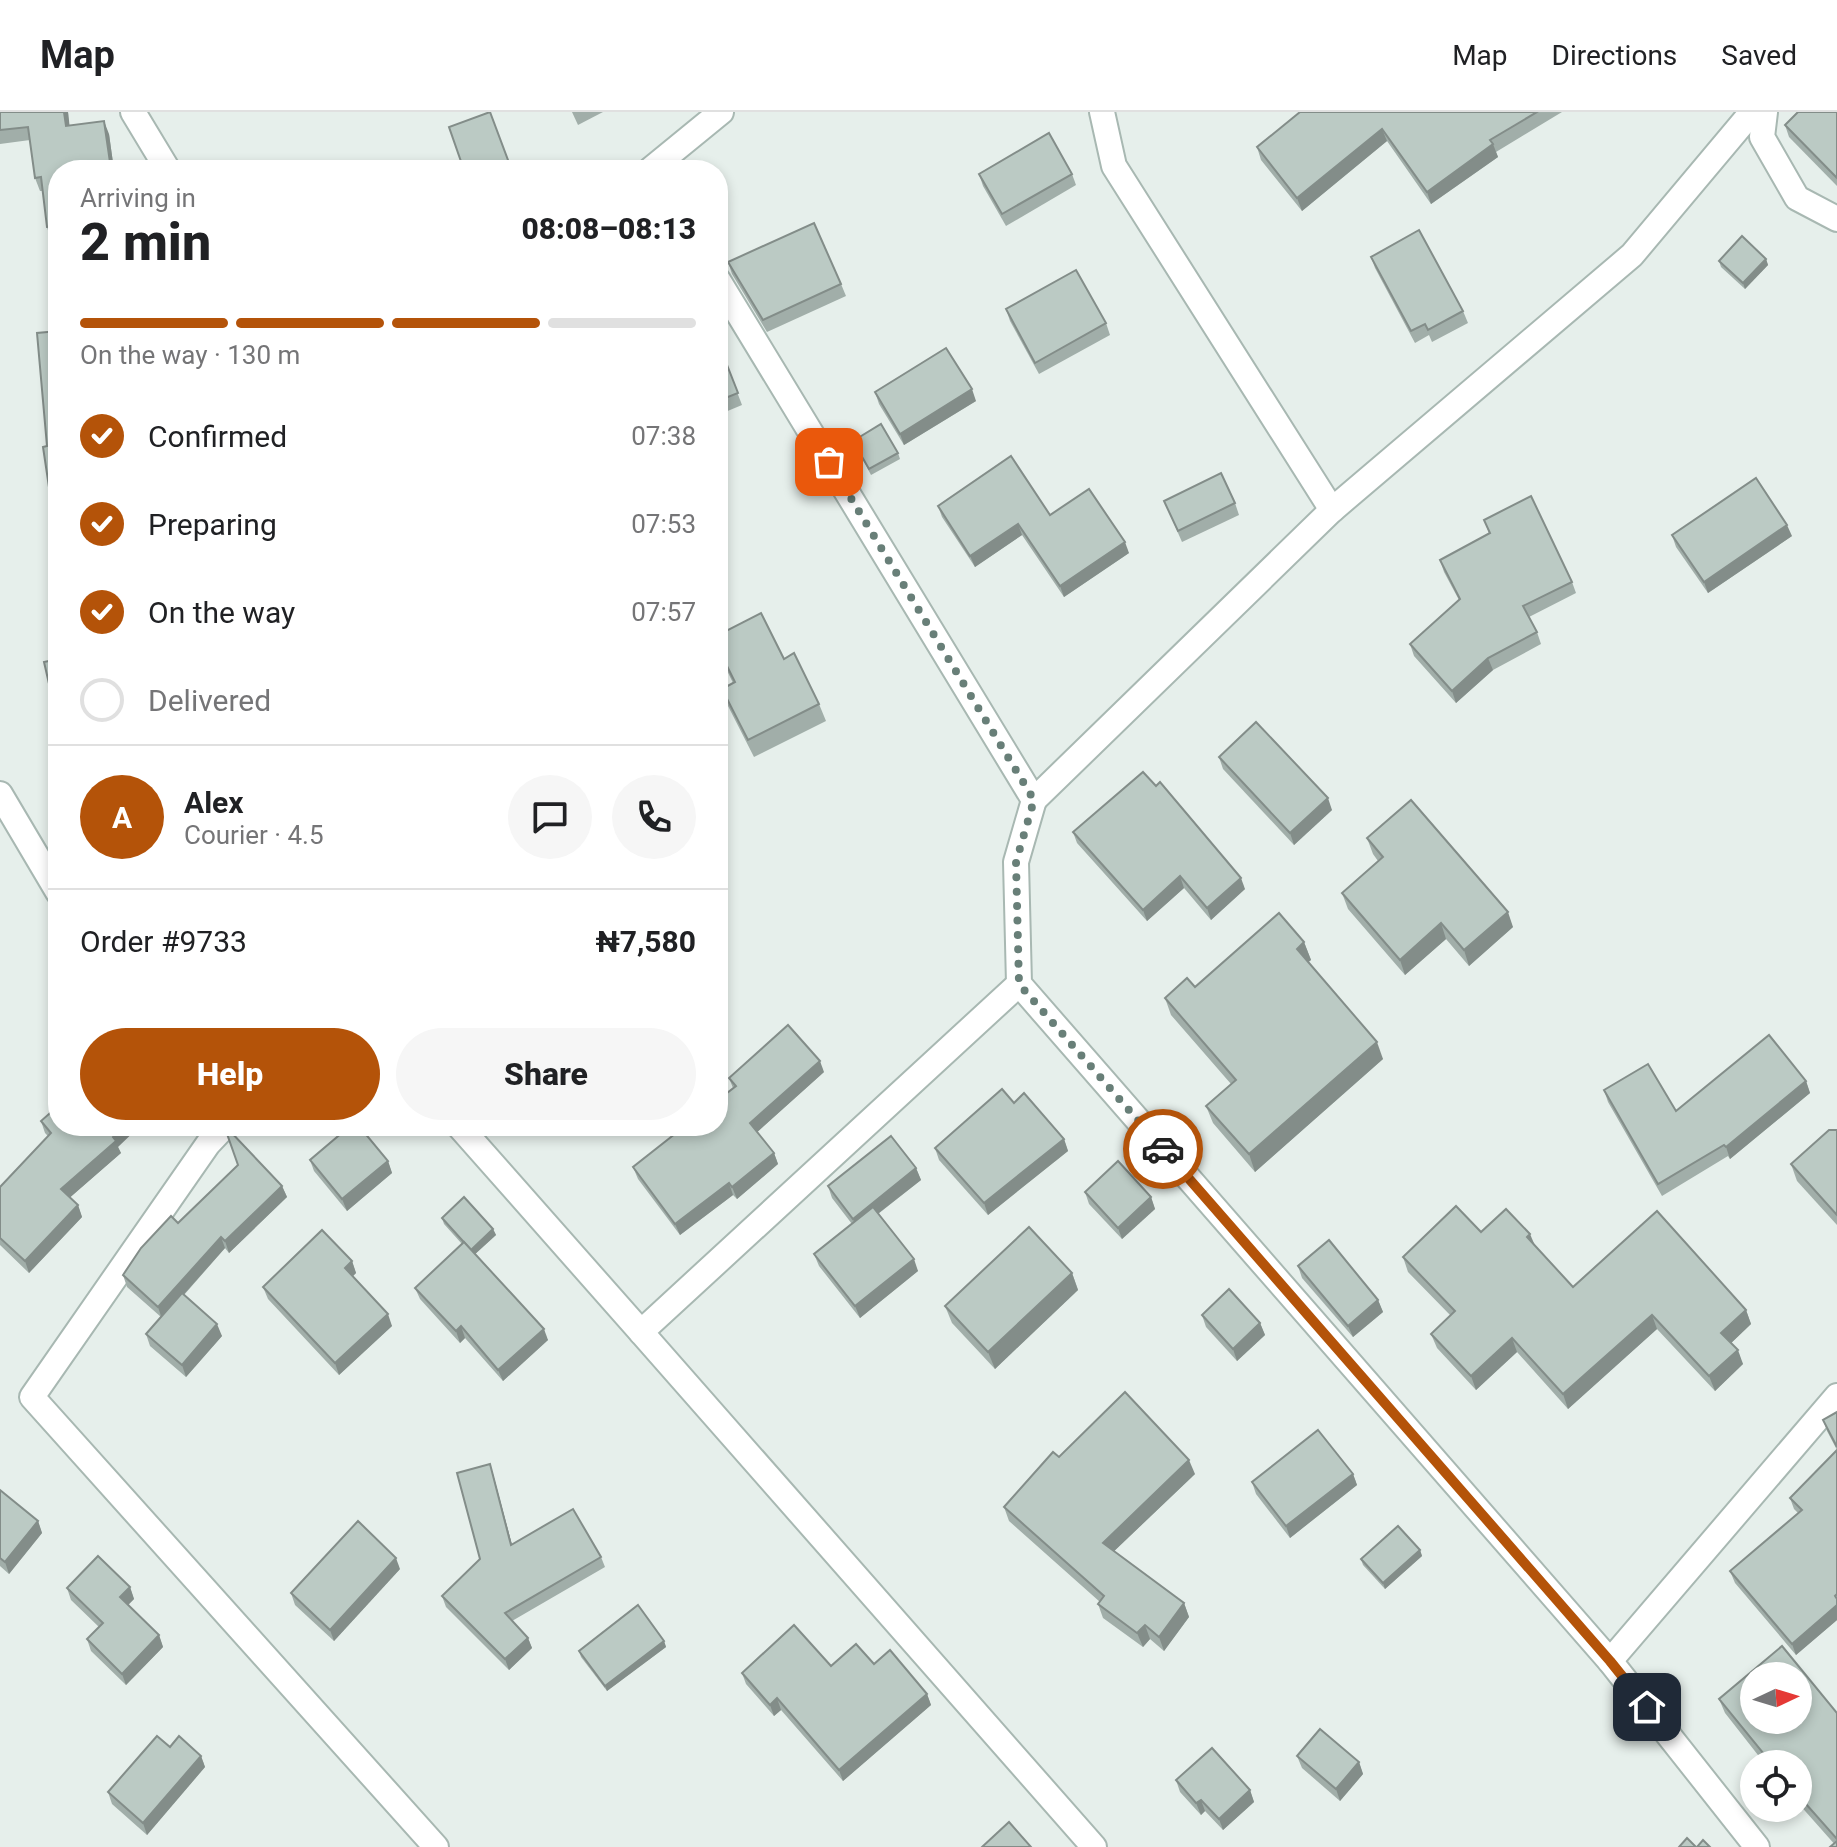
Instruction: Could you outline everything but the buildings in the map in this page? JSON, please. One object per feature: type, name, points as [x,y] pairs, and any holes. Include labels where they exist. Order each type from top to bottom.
[{"type":"street","points":[[133,112],[162,160]]},
{"type":"street","points":[[663,160],[721,112]]},
{"type":"street","points":[[1102,112],[1114,166],[1332,510]]},
{"type":"street","points":[[1752,112],[1632,255],[1332,510],[1034,800],[1016,862],[1019,984],[1610,1661],[1757,1847]]},
{"type":"street","points":[[1765,112],[1762,137],[1797,198],[1837,219]]},
{"type":"street","points":[[728,296],[1034,800]]},
{"type":"street","points":[[0,794],[48,875]]},
{"type":"street","points":[[641,1332],[1019,984]]},
{"type":"street","points":[[207,1136],[32,1397],[436,1847]]},
{"type":"street","points":[[468,1136],[1094,1847]]},
{"type":"street","points":[[1610,1661],[1837,1396]]},
{"type":"way so far","points":[[829,462],[1034,800],[1016,862],[1019,984],[1163,1149]]},
{"type":"route","points":[[1163,1149],[1647,1707]]}]
